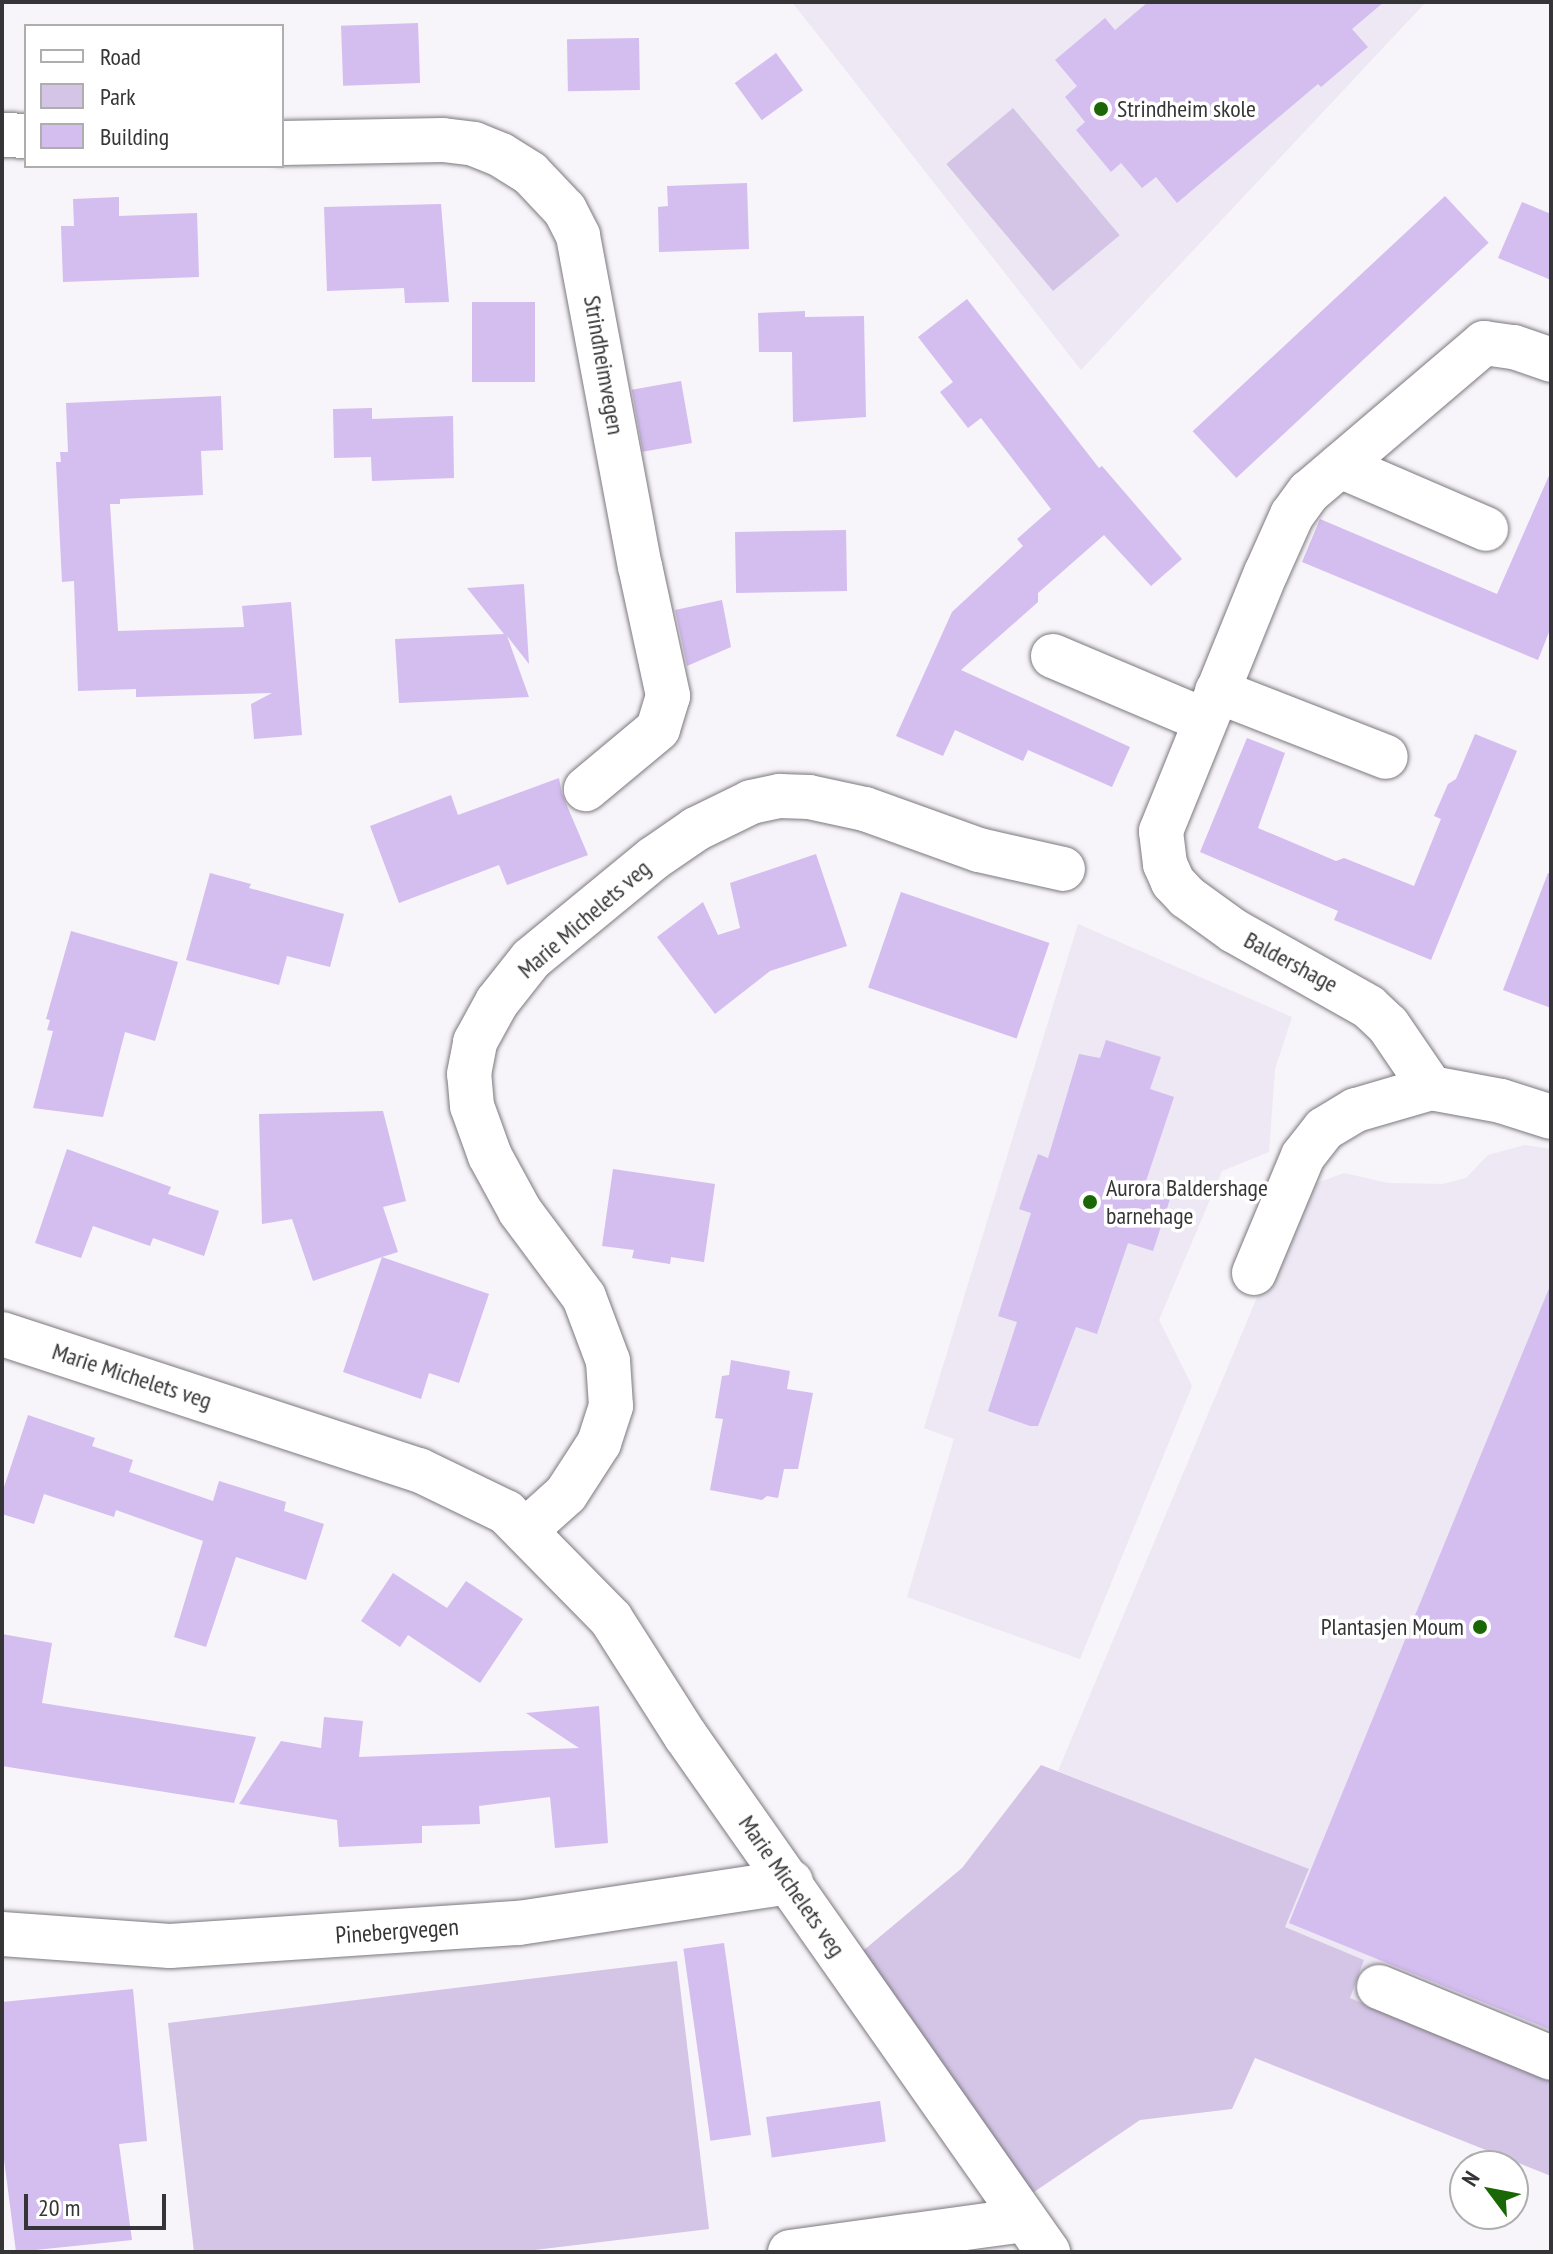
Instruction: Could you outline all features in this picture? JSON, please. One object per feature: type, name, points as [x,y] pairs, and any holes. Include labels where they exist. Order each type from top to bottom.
[{"type":"street","points":[[2,135],[24,136]]},
{"type":"street","name":"Strindheimvegen","points":[[284,143],[443,140],[474,144],[530,173],[565,210],[578,236],[640,566],[668,696],[658,729],[586,789]]},
{"type":"street","name":"Baldershage","points":[[1431,1088],[1388,1025],[1369,1007],[1209,916],[1173,882],[1165,864],[1161,831],[1292,515],[1309,492],[1484,343],[1514,347],[1551,360]]},
{"type":"street","points":[[1340,466],[1486,529]]},
{"type":"street","points":[[1053,656],[1386,757]]},
{"type":"street","name":"Marie Michelets veg","points":[[526,1530],[566,1494],[599,1443],[611,1406],[608,1361],[584,1297],[520,1211],[490,1156],[472,1106],[469,1074],[475,1042],[497,1002],[531,959],[654,858],[696,829],[751,802],[780,796],[865,809],[979,850],[1063,869]]},
{"type":"street","points":[[1254,1273],[1303,1156],[1324,1129],[1356,1110],[1431,1088],[1501,1101],[1551,1117]]},
{"type":"street","name":"Marie Michelets veg","points":[[2,1334],[419,1470],[506,1512],[611,1619],[685,1735],[1037,2236]]},
{"type":"street","name":"Pinebergvegen","points":[[2,1934],[170,1946],[202,1944],[519,1923],[791,1882]]},
{"type":"street","points":[[1379,1987],[1551,2058]]},
{"type":"street","points":[[790,2252],[1037,2236]]},
{"type":"shaded area","name":"Strindheim skole","points":[[792,2],[1426,2],[1081,370]]},
{"type":"shaded area","points":[[1078,924],[1292,1017],[1275,1069],[1269,1152],[1222,1171],[1159,1320],[1192,1386],[1080,1659],[907,1597],[954,1439],[924,1428]]},
{"type":"shaded area","points":[[1525,1145],[1551,1149],[1551,2080],[1349,1998],[1364,1960],[1285,1927],[1309,1870],[1058,1771],[1303,1188],[1344,1173],[1388,1183],[1443,1184],[1466,1178],[1488,1155]]},
{"type":"green space","points":[[1013,108],[1120,235],[1053,291],[946,164]]},
{"type":"green space","points":[[1041,1765],[1309,1869],[1285,1927],[1364,1960],[1350,1998],[1551,2080],[1551,2176],[1529,2167],[1529,2150],[1486,2150],[1255,2058],[1232,2109],[1140,2120],[1015,2205],[846,1965],[962,1868]]},
{"type":"green space","points":[[677,1961],[709,2229],[518,2252],[194,2252],[168,2023]]},
{"type":"building","points":[[1148,2],[1384,2],[1352,29],[1368,47],[1321,87],[1318,84],[1177,203],[1156,177],[1142,188],[1121,163],[1111,172],[1076,130],[1085,122],[1065,97],[1077,86],[1055,60],[1105,18],[1115,30]]},
{"type":"building","points":[[418,23],[420,83],[343,86],[341,26]]},
{"type":"building","points":[[639,38],[640,90],[568,91],[567,39]]},
{"type":"building","points":[[776,53],[803,90],[762,120],[735,83]]},
{"type":"building","points":[[747,183],[749,249],[659,252],[658,207],[668,206],[667,186]]},
{"type":"building","points":[[1445,196],[1489,243],[1236,478],[1193,431]]},
{"type":"building","points":[[119,197],[119,216],[197,213],[199,277],[63,282],[61,226],[74,226],[73,199]]},
{"type":"building","points":[[1522,202],[1551,214],[1551,280],[1498,258]]},
{"type":"building","points":[[441,204],[449,302],[405,303],[404,288],[327,291],[324,207]]},
{"type":"building","points":[[967,299],[1099,468],[1102,466],[1182,559],[1151,586],[1104,535],[1038,593],[1038,602],[961,670],[1130,747],[1112,787],[1028,750],[1023,761],[955,730],[943,756],[896,736],[952,612],[1023,546],[1017,539],[1051,509],[981,418],[968,428],[940,392],[953,382],[918,337]]},
{"type":"building","points":[[472,302],[535,302],[535,382],[472,382]]},
{"type":"building","points":[[805,311],[805,317],[864,316],[866,417],[793,422],[792,352],[759,352],[758,313]]},
{"type":"building","points":[[681,381],[692,443],[643,452],[632,390]]},
{"type":"building","points":[[221,396],[223,450],[201,451],[203,495],[120,499],[120,504],[110,504],[118,631],[244,627],[242,606],[291,602],[302,735],[254,739],[251,704],[272,693],[136,697],[136,689],[78,691],[74,581],[62,582],[56,462],[61,462],[60,452],[68,452],[66,403]]},
{"type":"building","points":[[372,408],[372,419],[453,416],[454,478],[372,481],[371,457],[334,458],[333,409]]},
{"type":"building","points":[[1551,471],[1551,627],[1538,660],[1302,562],[1320,519],[1497,594]]},
{"type":"building","points":[[846,530],[847,591],[736,593],[735,532]]},
{"type":"building","points":[[524,584],[529,664],[507,636],[529,697],[399,703],[395,639],[504,634],[467,588]]},
{"type":"building","points":[[722,600],[731,647],[687,666],[675,610]]},
{"type":"building","points":[[1475,734],[1517,751],[1431,960],[1334,920],[1338,911],[1200,852],[1247,738],[1285,753],[1258,828],[1336,861],[1344,858],[1414,886],[1441,819],[1434,816],[1448,784],[1456,779]]},
{"type":"building","points":[[559,778],[562,794],[588,855],[507,885],[499,865],[399,903],[370,826],[451,795],[458,815]]},
{"type":"building","points":[[816,854],[847,946],[770,971],[715,1014],[657,937],[703,902],[718,935],[740,928],[730,883]]},
{"type":"building","points":[[210,873],[251,884],[249,888],[344,914],[330,967],[287,956],[279,985],[186,960]]},
{"type":"building","points":[[1548,873],[1551,874],[1551,1008],[1503,990]]},
{"type":"building","points":[[901,892],[1049,943],[1017,1039],[868,987]]},
{"type":"building","points":[[71,931],[178,962],[155,1041],[125,1032],[103,1117],[33,1108],[53,1031],[47,1030],[50,1020],[46,1019]]},
{"type":"building","points":[[1106,1040],[1161,1057],[1150,1089],[1174,1097],[1144,1187],[1171,1196],[1153,1251],[1128,1243],[1097,1334],[1076,1327],[1038,1426],[1030,1426],[988,1411],[1017,1322],[998,1316],[1031,1213],[1019,1209],[1038,1154],[1048,1158],[1079,1054],[1100,1058]]},
{"type":"building","points":[[383,1111],[406,1201],[383,1207],[398,1252],[313,1281],[292,1219],[262,1224],[259,1114]]},
{"type":"building","points":[[67,1149],[171,1187],[168,1194],[219,1211],[204,1256],[153,1238],[150,1246],[93,1226],[81,1258],[35,1243]]},
{"type":"building","points":[[613,1169],[715,1184],[704,1262],[671,1257],[670,1264],[632,1258],[634,1250],[602,1246]]},
{"type":"building","points":[[382,1257],[489,1294],[459,1383],[429,1373],[421,1399],[343,1372]]},
{"type":"building","name":"Plantasjen Moum","points":[[1551,1286],[1551,2030],[1289,1923]]},
{"type":"building","points":[[731,1360],[790,1371],[787,1389],[813,1393],[798,1469],[784,1469],[778,1498],[767,1496],[762,1500],[710,1490],[723,1419],[715,1418],[722,1376],[729,1375]]},
{"type":"building","points":[[28,1415],[95,1438],[92,1446],[133,1460],[129,1472],[213,1501],[219,1481],[286,1502],[284,1511],[324,1524],[306,1580],[236,1557],[206,1647],[174,1637],[203,1541],[116,1510],[114,1517],[44,1494],[34,1524],[2,1514],[2,1493]]},
{"type":"building","points":[[393,1573],[447,1608],[466,1581],[523,1619],[480,1683],[408,1635],[400,1647],[361,1621]]},
{"type":"building","points":[[2,1634],[52,1643],[42,1703],[256,1737],[234,1803],[2,1766]]},
{"type":"building","points":[[599,1706],[608,1843],[555,1848],[550,1797],[479,1806],[480,1824],[422,1826],[422,1843],[339,1847],[337,1820],[239,1804],[281,1741],[321,1748],[324,1717],[363,1721],[359,1757],[579,1748],[526,1713]]},
{"type":"building","points":[[724,1943],[751,2135],[710,2141],[683,1949]]},
{"type":"building","points":[[133,1989],[147,2141],[119,2144],[132,2240],[16,2252],[2,2144],[2,2002]]},
{"type":"building","points":[[880,2101],[886,2142],[772,2158],[766,2117]]},
{"type":"place","name":"Strindheim skole","points":[[1101,109]]},
{"type":"place","name":"Aurora Baldershage barnehage","points":[[1090,1202]]},
{"type":"place","name":"Plantasjen Moum","points":[[1480,1627]]}]
